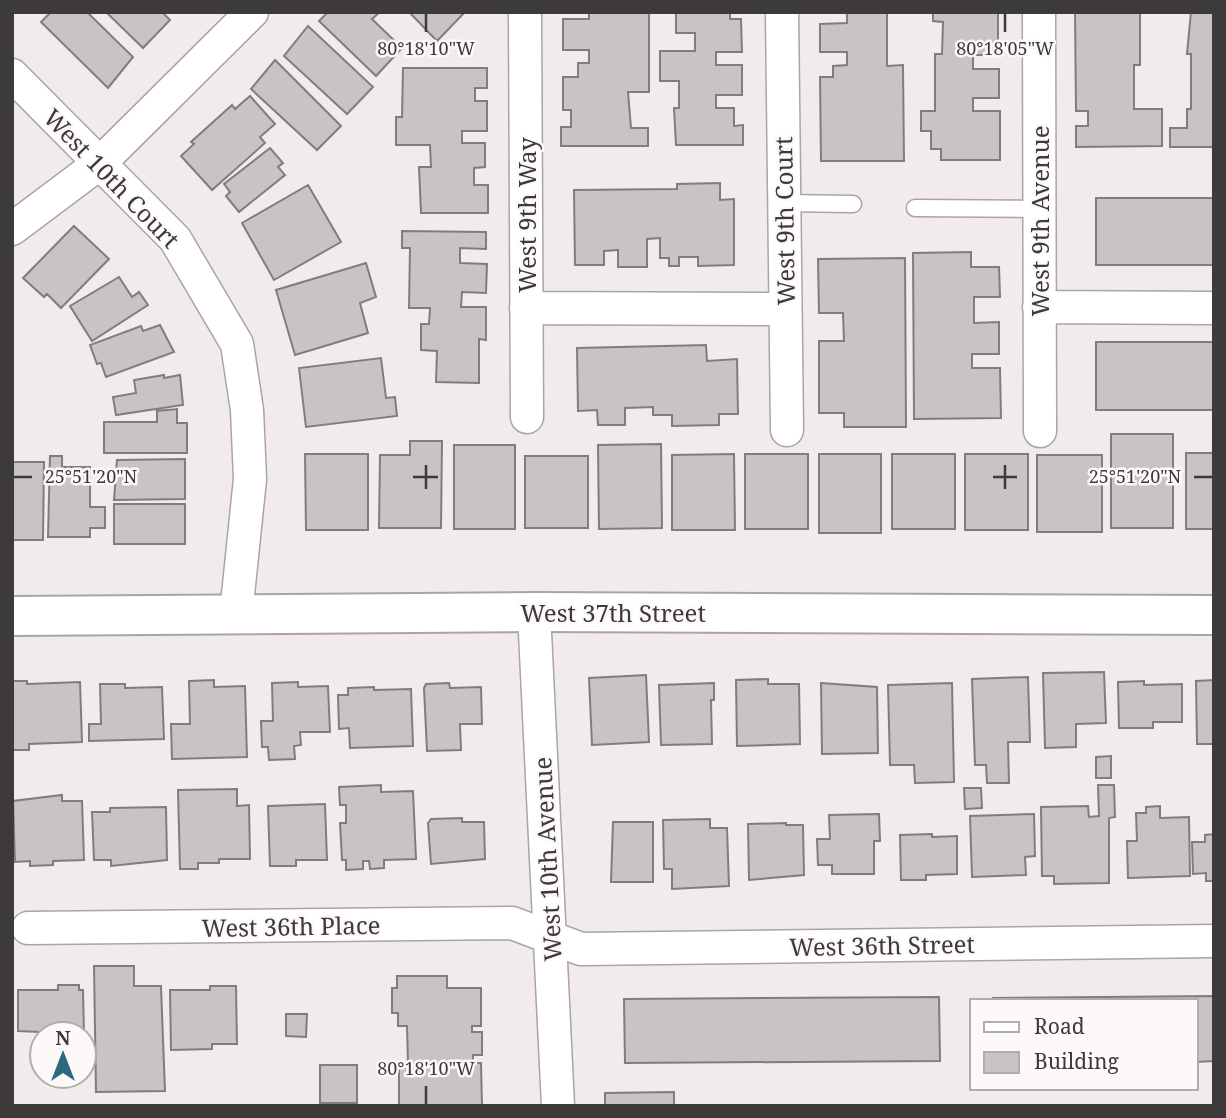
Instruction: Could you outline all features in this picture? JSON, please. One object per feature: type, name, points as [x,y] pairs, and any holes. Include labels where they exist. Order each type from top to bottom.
[{"type":"street","points":[[12,229],[100,163],[252,12]]},
{"type":"street","name":"West 9th Way","points":[[525,12],[527,417]]},
{"type":"street","name":"West 9th Court","points":[[782,12],[787,430]]},
{"type":"street","name":"West 9th Avenue","points":[[1039,12],[1040,431]]},
{"type":"street","name":"West 10th Court","points":[[12,75],[175,239],[237,344],[247,410],[250,479],[236,614]]},
{"type":"street","points":[[1039,307],[1214,308]]},
{"type":"street","points":[[526,308],[784,309]]},
{"type":"street","name":"West 37th Street","points":[[12,615],[534,612],[1214,615]]},
{"type":"street","name":"West 10th Avenue","points":[[534,612],[552,938],[558,1106]]},
{"type":"street","name":"West 36th Place","points":[[28,928],[512,923],[552,938]]},
{"type":"street","name":"West 36th Street","points":[[552,938],[581,949],[1214,941]]},
{"type":"lane","points":[[784,203],[853,204]]},
{"type":"lane","points":[[915,208],[1039,209]]},
{"type":"building","points":[[51,12],[87,12],[133,57],[108,88],[41,22]]},
{"type":"building","points":[[106,12],[162,12],[170,20],[143,48]]},
{"type":"building","points":[[328,12],[380,12],[372,19],[402,48],[376,76],[319,21]]},
{"type":"building","points":[[409,12],[465,12],[437,41]]},
{"type":"building","points":[[589,12],[649,12],[649,92],[628,92],[631,128],[648,128],[648,146],[561,146],[561,127],[571,127],[571,110],[563,110],[563,77],[578,77],[578,63],[589,63],[589,50],[563,50],[563,19],[589,19]]},
{"type":"building","points":[[676,12],[730,12],[730,19],[741,19],[742,52],[716,52],[716,65],[742,65],[742,95],[716,95],[716,108],[734,108],[734,126],[743,125],[743,145],[676,145],[674,108],[679,108],[679,81],[660,81],[660,51],[695,51],[695,33],[676,33]]},
{"type":"building","points":[[847,12],[887,12],[887,66],[903,65],[904,161],[821,161],[820,77],[833,77],[833,66],[847,65],[847,52],[820,52],[820,24],[847,23]]},
{"type":"building","points":[[933,12],[998,12],[998,55],[973,55],[973,69],[999,69],[999,98],[973,98],[973,111],[1000,111],[1000,160],[941,160],[941,149],[931,149],[931,131],[921,131],[921,111],[935,111],[935,54],[942,54],[943,22],[933,21]]},
{"type":"building","points":[[1075,12],[1140,12],[1140,65],[1134,65],[1134,109],[1162,109],[1162,146],[1076,147],[1076,126],[1088,126],[1088,111],[1076,111]]},
{"type":"building","points":[[1191,12],[1214,12],[1214,147],[1170,147],[1170,128],[1187,128],[1187,109],[1191,109],[1191,54],[1187,54]]},
{"type":"building","points":[[308,26],[373,87],[347,114],[284,56]]},
{"type":"building","points":[[275,60],[341,126],[317,150],[251,89]]},
{"type":"building","points":[[403,68],[487,68],[487,88],[475,88],[475,101],[487,101],[487,131],[462,131],[462,143],[485,143],[485,167],[474,168],[474,185],[488,185],[488,213],[421,213],[419,167],[431,167],[430,145],[396,145],[396,117],[402,117]]},
{"type":"building","points":[[250,96],[275,124],[260,137],[265,143],[212,190],[181,156],[194,144],[191,142],[232,105],[235,109]]},
{"type":"building","points":[[270,148],[283,163],[278,167],[285,175],[239,212],[226,196],[230,192],[224,184]]},
{"type":"building","points":[[720,183],[720,200],[734,199],[734,265],[698,266],[698,257],[679,257],[679,266],[669,266],[669,258],[660,258],[660,238],[647,239],[647,267],[618,267],[618,250],[604,251],[604,265],[575,265],[574,190],[677,189],[677,184]]},
{"type":"building","points":[[308,185],[341,242],[274,280],[242,223]]},
{"type":"building","points":[[1096,198],[1214,198],[1214,265],[1096,265]]},
{"type":"building","points":[[74,226],[109,259],[61,308],[47,294],[44,297],[23,278]]},
{"type":"building","points":[[402,231],[486,232],[486,249],[460,248],[460,263],[487,264],[486,293],[462,292],[461,307],[486,307],[486,340],[479,339],[479,383],[436,382],[437,351],[421,350],[421,324],[429,324],[430,308],[409,308],[410,248],[402,248]]},
{"type":"building","points":[[971,252],[971,267],[999,267],[1000,297],[974,297],[974,323],[999,322],[999,354],[972,354],[972,368],[1000,368],[1001,418],[914,419],[913,253]]},
{"type":"building","points":[[905,258],[906,427],[844,427],[844,413],[819,413],[819,341],[844,341],[843,313],[819,313],[818,259]]},
{"type":"building","points":[[366,263],[376,297],[360,303],[368,333],[295,355],[276,290]]},
{"type":"building","points":[[119,277],[132,297],[139,292],[148,305],[92,341],[70,306]]},
{"type":"building","points":[[160,325],[174,352],[106,377],[101,363],[97,364],[90,345],[141,326],[143,331]]},
{"type":"building","points":[[1096,342],[1214,342],[1214,410],[1096,410]]},
{"type":"building","points":[[706,345],[707,361],[737,359],[738,414],[719,414],[719,425],[672,426],[672,415],[653,415],[653,407],[625,408],[625,425],[598,425],[597,410],[578,411],[577,348]]},
{"type":"building","points":[[381,358],[386,398],[395,397],[397,416],[306,427],[299,368]]},
{"type":"building","points":[[164,375],[164,378],[180,375],[183,405],[116,415],[113,397],[136,393],[134,380]]},
{"type":"building","points":[[177,409],[177,423],[187,423],[187,453],[104,453],[104,422],[157,422],[157,411]]},
{"type":"building","points":[[1111,434],[1173,434],[1173,528],[1111,528]]},
{"type":"building","points":[[410,441],[442,441],[441,528],[379,528],[380,455],[410,455]]},
{"type":"building","points":[[661,444],[662,528],[599,529],[598,445]]},
{"type":"building","points":[[454,445],[515,445],[515,529],[454,529]]},
{"type":"building","points":[[1186,453],[1214,453],[1214,529],[1186,529]]},
{"type":"building","points":[[305,454],[368,454],[368,530],[306,530]]},
{"type":"building","points":[[734,454],[735,530],[672,530],[672,455]]},
{"type":"building","points":[[745,454],[808,454],[808,529],[745,529]]},
{"type":"building","points":[[819,454],[881,454],[881,533],[819,533]]},
{"type":"building","points":[[892,454],[955,454],[955,529],[892,529]]},
{"type":"building","points":[[965,454],[1028,454],[1028,530],[965,530]]},
{"type":"building","points":[[1037,455],[1102,455],[1102,532],[1037,532]]},
{"type":"building","points":[[50,456],[62,456],[62,467],[90,467],[90,507],[105,507],[105,528],[90,528],[90,537],[48,537]]},
{"type":"building","points":[[525,456],[588,456],[588,528],[525,528]]},
{"type":"building","points":[[185,459],[185,499],[114,500],[117,460]]},
{"type":"building","points":[[13,462],[44,462],[43,540],[13,540]]},
{"type":"building","points":[[114,504],[185,504],[185,544],[114,544]]},
{"type":"building","points":[[1104,672],[1106,723],[1076,724],[1076,747],[1045,748],[1043,673]]},
{"type":"building","points":[[646,675],[649,742],[592,745],[589,678]]},
{"type":"building","points":[[1028,677],[1030,742],[1008,742],[1009,783],[987,783],[986,765],[975,765],[972,679]]},
{"type":"building","points":[[768,679],[768,684],[799,684],[800,744],[737,746],[736,680]]},
{"type":"building","points":[[214,680],[214,687],[245,686],[247,757],[172,759],[171,724],[190,724],[189,681]]},
{"type":"building","points":[[1214,680],[1214,744],[1197,744],[1196,681]]},
{"type":"building","points":[[12,681],[27,681],[27,684],[80,682],[82,742],[29,744],[29,750],[12,750]]},
{"type":"building","points":[[1144,681],[1144,685],[1182,684],[1182,722],[1153,722],[1153,728],[1119,728],[1118,682]]},
{"type":"building","points":[[298,682],[298,687],[328,686],[330,732],[300,732],[301,745],[294,746],[295,759],[269,760],[268,747],[262,747],[261,721],[273,721],[272,683]]},
{"type":"building","points":[[449,683],[450,688],[481,687],[482,724],[460,724],[461,750],[427,751],[424,688],[426,684]]},
{"type":"building","points":[[714,683],[714,700],[711,700],[712,744],[661,745],[659,685]]},
{"type":"building","points":[[821,683],[877,687],[878,753],[822,754]]},
{"type":"building","points":[[952,683],[954,782],[915,783],[914,765],[890,765],[888,685]]},
{"type":"building","points":[[100,684],[125,684],[125,688],[162,687],[164,739],[89,741],[89,724],[101,724]]},
{"type":"building","points":[[374,687],[374,690],[411,689],[413,746],[350,748],[349,728],[339,729],[338,695],[348,695],[348,688]]},
{"type":"building","points":[[1111,756],[1111,778],[1096,778],[1096,757]]},
{"type":"building","points":[[381,785],[381,792],[413,791],[416,859],[384,860],[384,868],[370,869],[369,861],[363,861],[363,869],[346,870],[346,860],[342,860],[340,823],[346,823],[346,805],[340,805],[339,787]]},
{"type":"building","points":[[1098,785],[1114,785],[1115,817],[1109,818],[1109,883],[1054,884],[1054,876],[1042,876],[1041,807],[1088,806],[1089,817],[1099,816]]},
{"type":"building","points":[[964,788],[981,788],[982,808],[965,809]]},
{"type":"building","points":[[237,789],[237,806],[249,805],[250,859],[219,859],[219,863],[198,863],[198,869],[180,869],[178,790]]},
{"type":"building","points":[[62,795],[62,801],[82,801],[84,860],[53,861],[53,865],[30,866],[30,861],[15,862],[13,801]]},
{"type":"building","points":[[325,804],[327,860],[296,860],[296,866],[270,866],[268,806]]},
{"type":"building","points":[[1160,806],[1160,818],[1189,817],[1190,876],[1128,878],[1127,841],[1137,841],[1136,813],[1146,813],[1146,807]]},
{"type":"building","points":[[166,807],[167,860],[111,866],[111,860],[94,860],[92,812],[110,812],[110,808]]},
{"type":"building","points":[[879,814],[880,841],[874,841],[874,874],[832,874],[832,865],[818,865],[817,839],[830,839],[829,815]]},
{"type":"building","points":[[1034,814],[1035,856],[1025,857],[1026,875],[972,877],[970,816]]},
{"type":"building","points":[[462,818],[462,822],[484,822],[485,859],[431,864],[428,823],[431,819]]},
{"type":"building","points":[[710,819],[710,828],[727,828],[729,886],[672,889],[672,869],[664,869],[663,820]]},
{"type":"building","points":[[613,822],[653,822],[653,882],[611,882]]},
{"type":"building","points":[[748,824],[803,825],[804,875],[749,880]]},
{"type":"building","points":[[932,834],[932,837],[957,836],[957,874],[926,875],[926,880],[901,880],[900,835]]},
{"type":"building","points":[[1214,834],[1214,881],[1206,881],[1206,873],[1193,874],[1192,842],[1205,842],[1205,835]]},
{"type":"building","points":[[94,966],[134,966],[134,986],[161,986],[165,1091],[96,1092],[98,1020],[95,1020]]},
{"type":"building","points":[[397,976],[447,976],[447,988],[481,988],[481,1026],[472,1026],[472,1032],[482,1032],[482,1055],[473,1055],[473,1063],[481,1063],[482,1106],[399,1106],[399,1063],[408,1063],[407,1026],[398,1026],[398,1013],[392,1013],[392,988],[397,988]]},
{"type":"building","points":[[58,985],[79,985],[79,990],[83,990],[84,1020],[28,1020],[28,1031],[18,1031],[18,990],[58,990]]},
{"type":"building","points":[[210,986],[236,986],[237,1044],[212,1044],[212,1049],[171,1050],[170,990],[210,990]]},
{"type":"building","points":[[1214,996],[1214,1061],[1198,1062],[1198,999],[993,998]]},
{"type":"building","points":[[939,997],[940,1061],[625,1063],[624,999]]},
{"type":"building","points":[[286,1014],[307,1014],[306,1037],[286,1036]]},
{"type":"building","points":[[320,1065],[357,1065],[357,1103],[320,1103]]},
{"type":"building","points":[[674,1092],[674,1106],[605,1106],[605,1093]]}]
